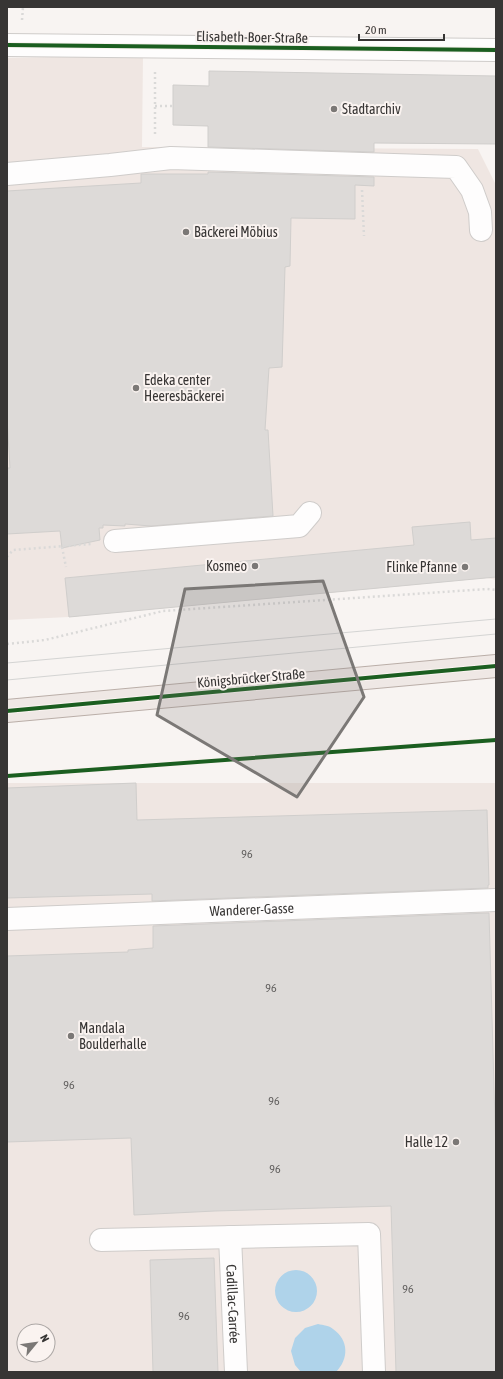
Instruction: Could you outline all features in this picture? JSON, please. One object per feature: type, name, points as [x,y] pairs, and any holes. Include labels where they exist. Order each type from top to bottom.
[{"type":"main road","name":"Königsbrücker Straße","points":[[7,711],[496,666]]},
{"type":"street","name":"Elisabeth-Boer-Straße","points":[[7,45],[496,50]]},
{"type":"street","points":[[7,174],[110,166],[171,158],[456,167],[472,190],[480,212],[481,230]]},
{"type":"street","points":[[115,541],[299,526],[310,513]]},
{"type":"street","name":"Wanderer-Gasse","points":[[7,919],[496,900]]},
{"type":"street","points":[[101,1240],[369,1234],[374,1372]]},
{"type":"street","name":"Cadillac-Carrée","points":[[230,1237],[236,1372]]},
{"type":"path","points":[[155,47],[155,159]]},
{"type":"path","points":[[155,106],[173,106]]},
{"type":"path","points":[[362,163],[364,236]]},
{"type":"path","points":[[7,557],[13,550],[62,547],[115,541]]},
{"type":"path","points":[[62,547],[66,567]]},
{"type":"path","points":[[7,644],[45,640],[163,611],[479,589],[496,590]]},
{"type":"path","points":[[7,776],[496,740]]},
{"type":"highlighted area","points":[[323,581],[364,697],[297,797],[157,715],[185,589]]},
{"type":"shaded area","points":[[143,55],[142,147],[478,149],[496,185],[496,580],[487,578],[69,617],[7,620],[7,58]]},
{"type":"shaded area","points":[[7,783],[496,783],[496,1372],[7,1372]]},
{"type":"water","points":[[296,1270],[311,1276],[317,1291],[311,1306],[296,1312],[281,1306],[275,1291],[281,1276]]},
{"type":"water","points":[[318,1324],[332,1328],[338,1333],[344,1344],[345,1356],[336,1372],[301,1372],[295,1365],[291,1351],[295,1338],[305,1328]]},
{"type":"building","name":"Stadtarchiv","points":[[209,71],[496,76],[496,144],[374,143],[374,152],[208,147],[208,126],[173,125],[173,85],[209,86]]},
{"type":"building","name":"Edeka center Heeresbäckerei","points":[[208,172],[374,177],[374,186],[355,185],[355,219],[291,218],[290,266],[285,267],[282,367],[269,368],[265,430],[268,430],[273,516],[151,526],[125,524],[125,526],[103,525],[103,528],[99,528],[100,540],[62,548],[60,531],[7,534],[7,468],[10,468],[7,418],[7,191],[141,183],[141,174],[208,174]]},
{"type":"building","points":[[470,522],[471,540],[496,538],[496,577],[69,617],[65,578],[414,545],[412,527]]},
{"type":"building","points":[[136,783],[137,820],[487,810],[489,885],[488,888],[152,901],[152,894],[7,898],[7,788]]},
{"type":"building","points":[[489,913],[496,1156],[496,1372],[396,1372],[391,1206],[134,1215],[131,1138],[7,1142],[7,956],[128,952],[128,950],[153,948],[153,926]]},
{"type":"building","points":[[214,1258],[218,1372],[153,1372],[150,1260]]},
{"type":"tram line","points":[[7,663],[496,619]]},
{"type":"tram line","points":[[7,680],[496,634]]},
{"type":"cycle path","points":[[7,45],[496,50]]},
{"type":"cycle path","points":[[7,711],[496,666]]},
{"type":"cycle path","points":[[7,776],[496,740]]},
{"type":"place","name":"Stadtarchiv","points":[[334,109]]},
{"type":"place","name":"Bäckerei Möbius","points":[[186,232]]},
{"type":"place","name":"Edeka center Heeresbäckerei","points":[[136,388]]},
{"type":"place","name":"Kosmeo","points":[[255,566]]},
{"type":"place","name":"Flinke Pfanne","points":[[465,567]]},
{"type":"place","name":"Mandala Boulderhalle","points":[[71,1036]]},
{"type":"place","name":"Halle 12","points":[[456,1142]]}]
